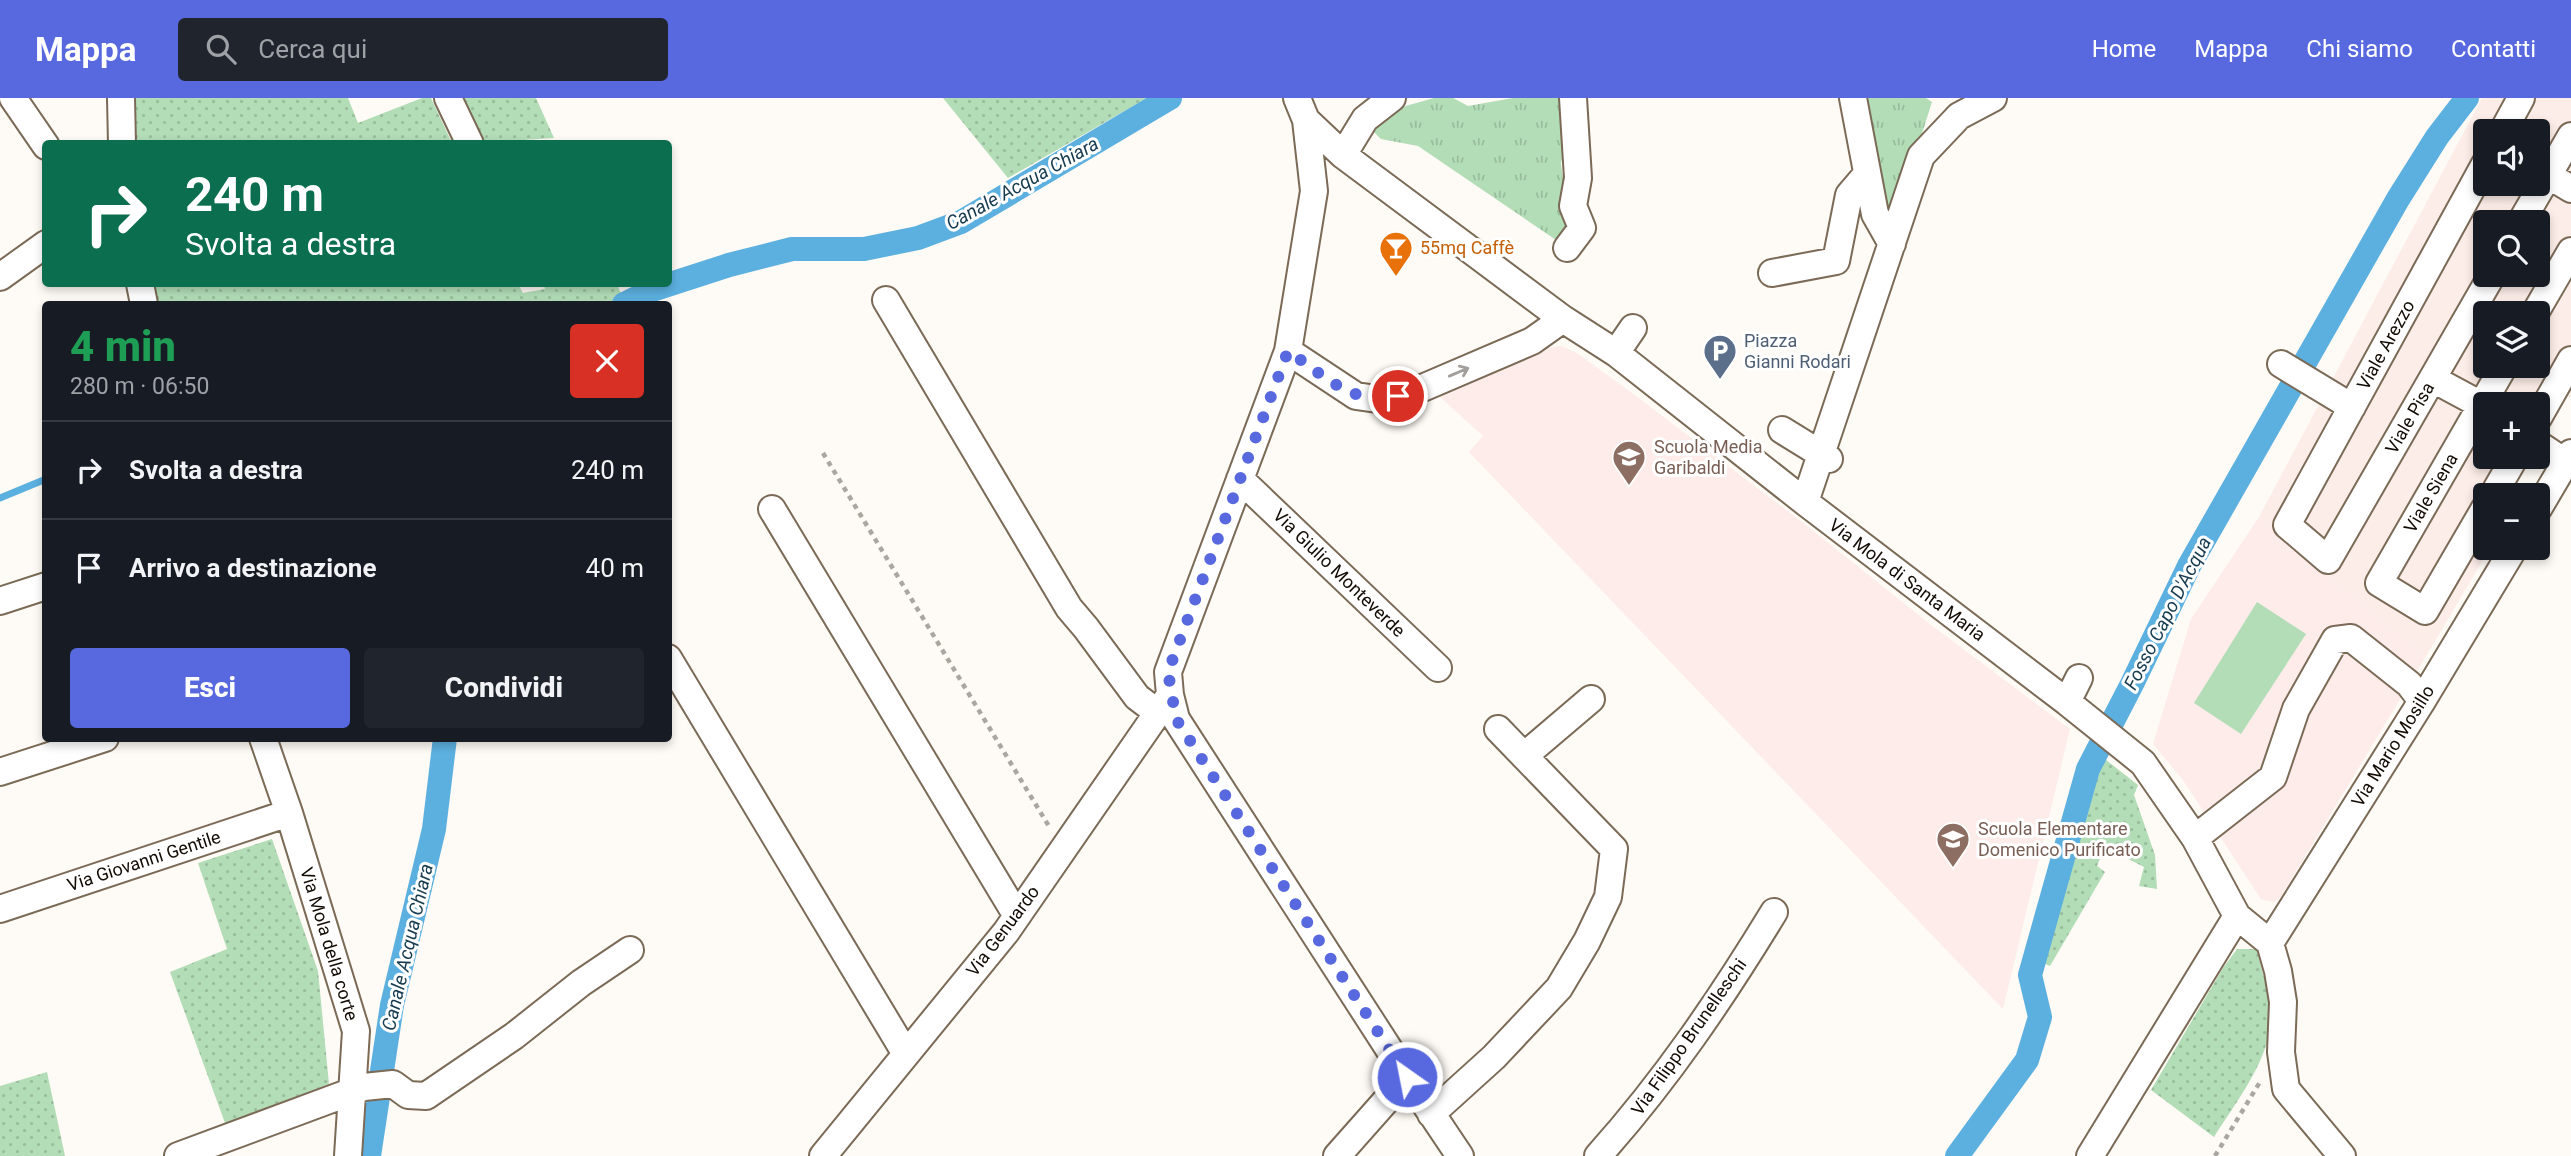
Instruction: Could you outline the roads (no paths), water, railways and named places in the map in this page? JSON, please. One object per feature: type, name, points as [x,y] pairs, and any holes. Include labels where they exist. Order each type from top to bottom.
[{"type":"street","points":[[13,98],[42,140]]},
{"type":"street","points":[[121,98],[122,140]]},
{"type":"street","points":[[448,98],[468,140]]},
{"type":"street","points":[[1343,155],[1365,119],[1392,98]]},
{"type":"street","points":[[1567,248],[1582,228],[1573,206],[1578,178],[1573,98]]},
{"type":"street","points":[[1853,98],[1875,214],[1892,244]]},
{"type":"street","points":[[1804,502],[1825,457],[1921,156],[1959,116],[1993,98]]},
{"type":"street","points":[[2510,119],[2522,98]]},
{"type":"street","points":[[1164,704],[1168,672],[1288,351],[1314,191],[1302,109]]},
{"type":"street","name":"Via Mola di Santa Maria","points":[[1302,109],[1343,155],[1563,319],[1616,353],[1804,502],[2143,763],[2195,838],[2237,916],[2270,943]]},
{"type":"street","points":[[2550,163],[2571,136]]},
{"type":"street","points":[[1772,273],[1836,261],[1849,195],[1867,174]]},
{"type":"street","points":[[2550,176],[2571,189]]},
{"type":"street","name":"Viale Arezzo","points":[[2287,525],[2473,186]]},
{"type":"street","points":[[0,277],[42,247]]},
{"type":"street","points":[[2542,301],[2571,251]]},
{"type":"street","name":"Viale Pisa","points":[[2287,525],[2328,561],[2485,287]]},
{"type":"street","points":[[886,300],[1069,608],[1136,697],[1164,704],[1176,719],[1460,1156]]},
{"type":"street","points":[[1288,351],[1356,396],[1384,400],[1413,392],[1532,341],[1563,319]]},
{"type":"street","points":[[1616,353],[1633,328]]},
{"type":"street","points":[[2550,397],[2571,360]]},
{"type":"street","points":[[2281,364],[2352,407]]},
{"type":"street","points":[[2433,379],[2473,401]]},
{"type":"street","name":"Viale Siena","points":[[2473,423],[2379,583],[2425,611],[2473,529]]},
{"type":"street","points":[[1782,430],[1825,457]]},
{"type":"street","points":[[2550,449],[2568,457],[2550,488]]},
{"type":"street","name":"Via Giulio Monteverde","points":[[1240,479],[1438,668]]},
{"type":"street","points":[[772,509],[1017,915]]},
{"type":"street","name":"Via Mario Mosillo","points":[[2270,943],[2507,560]]},
{"type":"street","points":[[0,601],[42,587]]},
{"type":"street","points":[[2195,838],[2273,777],[2296,709],[2335,640],[2351,638],[2409,684],[2422,701]]},
{"type":"street","points":[[672,665],[906,1054]]},
{"type":"street","points":[[2067,702],[2079,678]]},
{"type":"street","points":[[1524,756],[1591,699]]},
{"type":"street","name":"Via Genuardo","points":[[822,1156],[1017,915],[1164,704]]},
{"type":"street","points":[[1431,1114],[1494,1057],[1559,988],[1587,941],[1608,897],[1614,849],[1498,729]]},
{"type":"street","points":[[0,772],[93,742]]},
{"type":"street","name":"Via Mola della corte","points":[[264,742],[356,1031],[358,1089],[348,1156]]},
{"type":"street","name":"Via Giovanni Gentile","points":[[0,909],[289,813]]},
{"type":"street","name":"Via Filippo Brunelleschi","points":[[1598,1156],[1633,1118],[1720,999],[1774,912]]},
{"type":"street","points":[[2090,1156],[2237,916]]},
{"type":"street","points":[[2270,943],[2283,1002],[2281,1052],[2286,1089],[2342,1156]]},
{"type":"street","points":[[178,1156],[358,1089],[393,1084],[408,1095],[426,1096],[514,1036],[581,983],[630,950]]},
{"type":"street","points":[[1337,1156],[1407,1077]]},
{"type":"waterway","name":"Canale Acqua Chiara","points":[[672,283],[792,249],[864,249],[918,238],[961,222],[1170,98]]},
{"type":"waterway","name":"Fosso Capo D'Acqua","points":[[1957,1156],[2027,1060],[2040,1017],[2030,975],[2088,769],[2189,566],[2398,199],[2437,137],[2467,98]]},
{"type":"waterway","name":"Canale Acqua Chiara","points":[[630,301],[661,287]]},
{"type":"waterway","points":[[0,498],[42,481]]},
{"type":"waterway","name":"Canale Acqua Chiara","points":[[369,1156],[392,1005],[434,829],[445,742]]},
{"type":"place","name":"55mq Caffè","points":[[1396,278]]},
{"type":"place","name":"Piazza Gianni Rodari","points":[[1720,381]]},
{"type":"place","name":"Scuola Media Garibaldi","points":[[1629,487]]},
{"type":"place","name":"Scuola Elementare Domenico Purificato","points":[[1953,869]]}]
